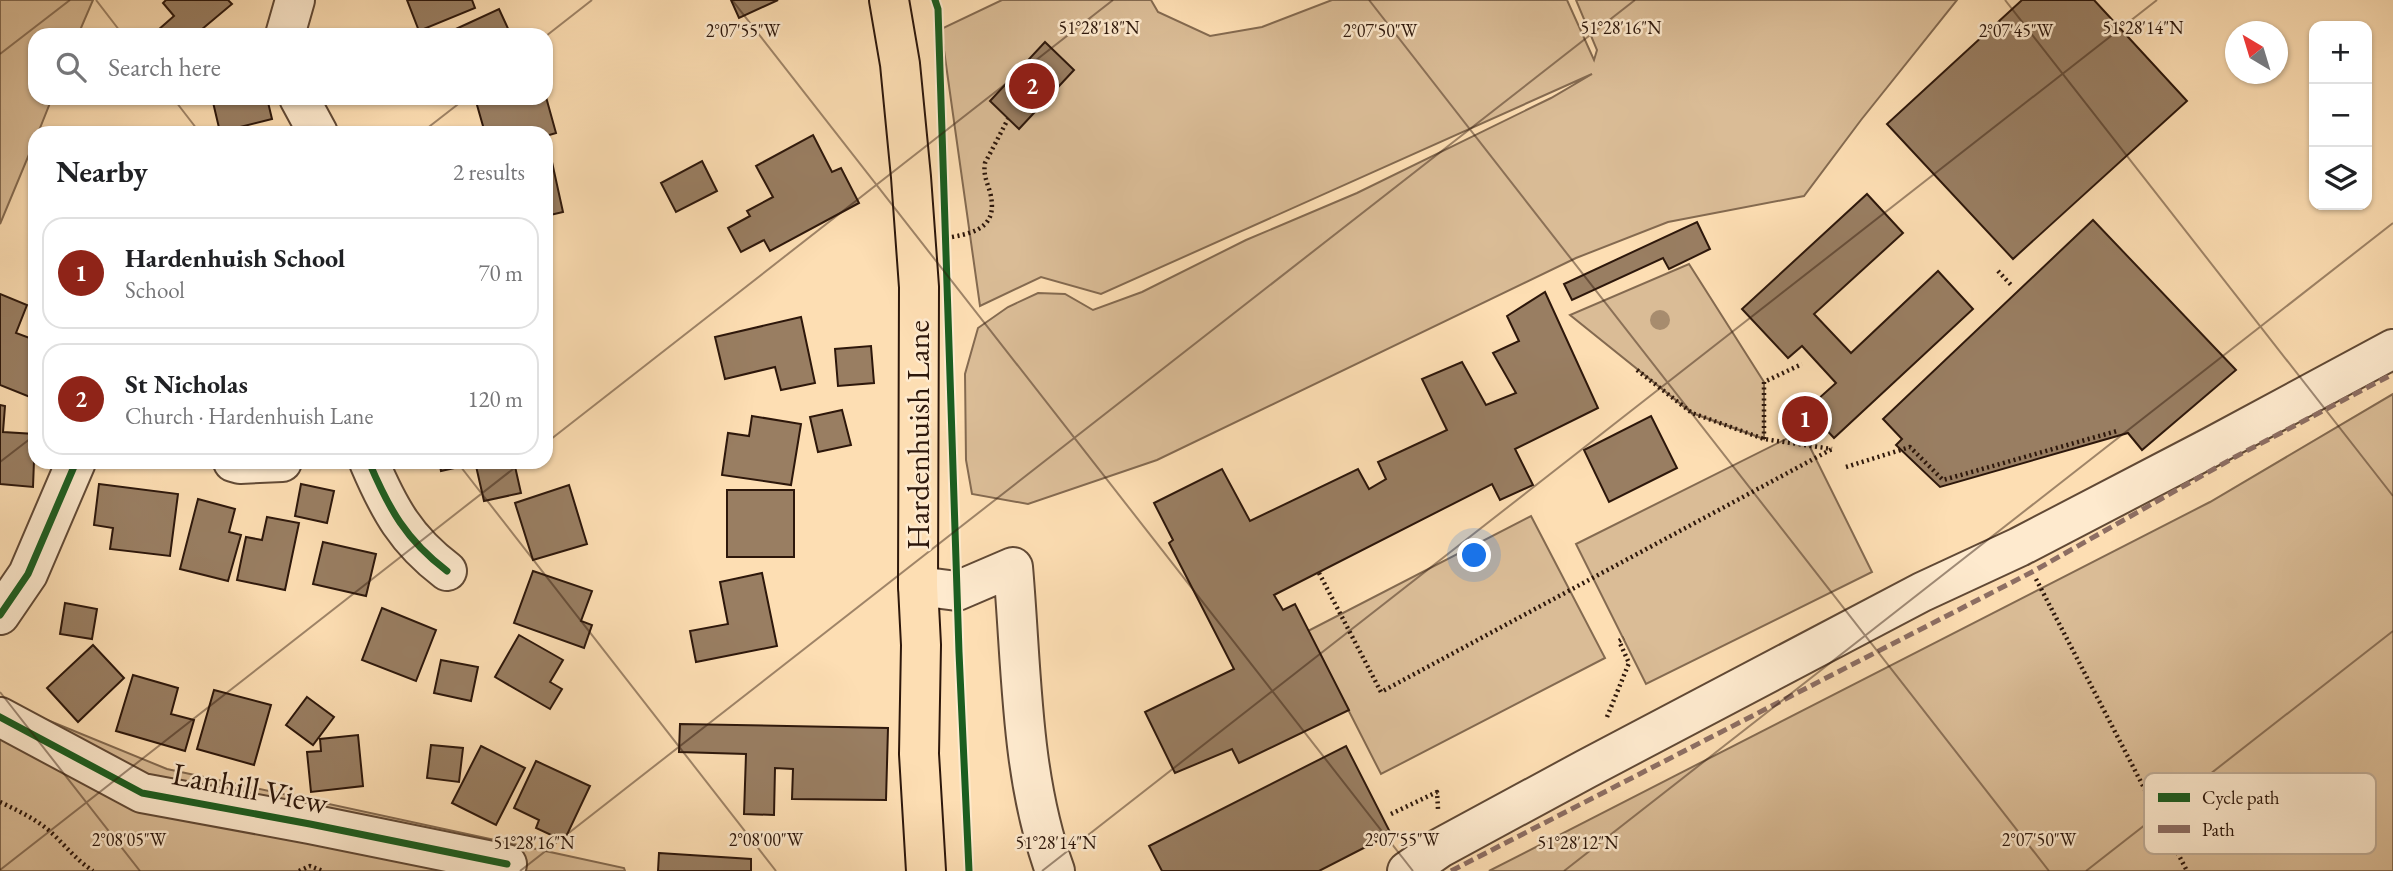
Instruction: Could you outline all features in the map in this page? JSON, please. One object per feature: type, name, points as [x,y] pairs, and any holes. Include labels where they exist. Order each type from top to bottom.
[{"type":"main road","name":"Hardenhuish Lane","points":[[889,0],[901,77],[919,287],[919,754],[926,871]]},
{"type":"street","points":[[287,28],[295,0]]},
{"type":"street","points":[[303,105],[314,126]]},
{"type":"street","points":[[1406,871],[1440,848],[1586,769],[1922,592],[2020,547],[2393,349]]},
{"type":"street","points":[[0,615],[28,574],[72,469]]},
{"type":"street","points":[[372,469],[400,524],[417,546],[447,571]]},
{"type":"street","points":[[918,586],[957,591],[1013,567],[1025,726],[1034,798],[1045,844],[1055,871]]},
{"type":"street","name":"Lanhill View","points":[[0,716],[142,793],[507,864]]},
{"type":"path","points":[[945,238],[975,232],[988,222],[991,199],[984,172],[985,163],[1008,119]]},
{"type":"path","points":[[1998,271],[2011,285]]},
{"type":"path","points":[[1764,439],[1764,382],[1802,364]]},
{"type":"path","points":[[1319,573],[1381,692],[1832,449],[1764,439],[1692,413],[1637,370]]},
{"type":"path","points":[[1846,467],[1910,447],[1943,480],[2117,431]]},
{"type":"path","points":[[2020,547],[2144,788]]},
{"type":"path","points":[[1586,769],[1629,663],[1619,641],[1624,638]]},
{"type":"path","points":[[0,802],[31,817],[55,836],[78,861],[93,871]]},
{"type":"path","points":[[2178,854],[2187,871]]},
{"type":"path","points":[[299,871],[310,866],[323,871]]},
{"type":"shaded area","points":[[0,0],[93,0],[81,28],[28,28],[28,105],[49,105],[41,126],[28,126],[28,157],[0,224]]},
{"type":"shaded area","points":[[1002,0],[1151,0],[1158,12],[1210,36],[1262,27],[1332,0],[1567,0],[1594,60],[1597,50],[1576,0],[1957,0],[1804,196],[1668,222],[1576,258],[1157,460],[1028,504],[972,494],[966,460],[965,374],[978,328],[1008,307],[1038,293],[1065,294],[1093,310],[1142,292],[1246,240],[1357,193],[1551,98],[1592,74],[1101,294],[1041,277],[980,306],[941,29]]},
{"type":"shaded area","points":[[1689,264],[1764,382],[1764,439],[1692,413],[1570,315]]},
{"type":"shaded area","points":[[2393,394],[2393,871],[1489,871],[2210,502]]},
{"type":"shaded area","points":[[1802,431],[1872,572],[1646,684],[1576,544]]},
{"type":"shaded area","points":[[1531,516],[1605,658],[1381,774],[1308,631]]},
{"type":"shaded area","points":[[0,706],[40,717],[167,769],[624,868],[625,871],[0,871]]},
{"type":"building","points":[[166,0],[228,0],[232,4],[203,28],[160,28],[174,16],[163,3]]},
{"type":"building","points":[[407,0],[472,0],[475,8],[426,28],[418,28]]},
{"type":"building","points":[[731,0],[778,0],[739,18]]},
{"type":"building","points":[[2022,0],[2094,0],[2187,101],[2013,259],[1887,124]]},
{"type":"building","points":[[499,9],[508,28],[458,28]]},
{"type":"building","points":[[1045,42],[1074,70],[1019,129],[990,101]]},
{"type":"building","points":[[214,105],[269,105],[272,119],[244,126],[219,126]]},
{"type":"building","points":[[477,105],[548,105],[556,133],[553,134],[553,126],[483,126]]},
{"type":"building","points":[[813,135],[832,172],[841,168],[859,203],[770,251],[764,240],[741,252],[728,228],[750,216],[747,211],[773,197],[756,166]]},
{"type":"building","points":[[702,161],[717,191],[676,212],[661,183]]},
{"type":"building","points":[[553,167],[563,212],[553,214]]},
{"type":"building","points":[[1867,194],[1903,233],[1814,314],[1851,353],[1938,271],[1973,309],[1834,438],[1807,409],[1836,383],[1802,346],[1788,358],[1742,309]]},
{"type":"building","points":[[2093,220],[2236,370],[2142,450],[2128,433],[1940,487],[1896,445],[1902,439],[1883,419]]},
{"type":"building","points":[[1697,222],[1710,249],[1669,269],[1663,258],[1572,300],[1564,284]]},
{"type":"building","points":[[1545,292],[1598,408],[1515,449],[1533,485],[1500,500],[1492,484],[1274,595],[1283,610],[1295,604],[1349,710],[1239,763],[1232,749],[1175,773],[1145,712],[1234,669],[1169,543],[1173,540],[1154,503],[1222,469],[1250,521],[1358,469],[1369,489],[1386,479],[1378,462],[1447,430],[1422,379],[1462,362],[1486,405],[1516,393],[1493,353],[1519,341],[1507,316]]},
{"type":"building","points":[[0,294],[27,305],[16,333],[28,337],[28,396],[0,385]]},
{"type":"building","points":[[801,317],[815,383],[781,390],[775,367],[725,379],[715,337]]},
{"type":"building","points":[[871,346],[874,383],[838,386],[835,349]]},
{"type":"building","points":[[0,405],[5,406],[3,432],[28,434],[28,469],[34,469],[33,487],[0,484]]},
{"type":"building","points":[[842,410],[851,445],[818,452],[810,417]]},
{"type":"building","points":[[752,416],[801,424],[791,485],[722,475],[728,433],[749,436]]},
{"type":"building","points":[[1651,416],[1677,468],[1609,502],[1584,450]]},
{"type":"building","points":[[477,469],[516,469],[521,493],[484,501]]},
{"type":"building","points":[[99,484],[178,494],[170,556],[110,549],[113,528],[94,525]]},
{"type":"building","points":[[301,484],[334,491],[327,523],[295,516]]},
{"type":"building","points":[[569,485],[587,544],[533,560],[515,503]]},
{"type":"building","points":[[727,490],[794,490],[794,557],[727,557]]},
{"type":"building","points":[[198,499],[235,509],[229,532],[241,535],[228,581],[180,569]]},
{"type":"building","points":[[267,517],[299,523],[285,590],[237,580],[246,537],[262,540]]},
{"type":"building","points":[[323,542],[376,554],[366,596],[313,584]]},
{"type":"building","points":[[533,571],[592,591],[581,621],[592,625],[584,648],[514,623]]},
{"type":"building","points":[[762,573],[777,646],[696,662],[690,631],[728,624],[720,582]]},
{"type":"building","points":[[65,603],[97,609],[92,639],[60,634]]},
{"type":"building","points":[[382,608],[436,630],[416,681],[362,660]]},
{"type":"building","points":[[519,635],[563,660],[550,682],[562,689],[550,709],[495,677]]},
{"type":"building","points":[[93,645],[124,678],[78,722],[47,688]]},
{"type":"building","points":[[441,660],[478,667],[471,701],[434,693]]},
{"type":"building","points":[[133,675],[178,688],[171,714],[194,720],[185,751],[116,731]]},
{"type":"building","points":[[214,690],[271,705],[254,765],[197,749]]},
{"type":"building","points":[[307,697],[334,717],[313,745],[286,725]]},
{"type":"building","points":[[680,724],[888,728],[886,800],[792,799],[793,769],[775,768],[774,815],[744,814],[746,754],[679,752]]},
{"type":"building","points":[[358,735],[363,786],[311,792],[307,752],[321,751],[320,739]]},
{"type":"building","points":[[431,745],[463,748],[459,782],[427,778]]},
{"type":"building","points":[[481,746],[525,768],[496,825],[452,803]]},
{"type":"building","points":[[1346,746],[1391,834],[1319,871],[1162,871],[1149,846]]},
{"type":"building","points":[[536,761],[590,786],[564,841],[536,828],[539,820],[514,808]]},
{"type":"building","points":[[659,853],[751,859],[751,871],[658,871]]},
{"type":"marked path","points":[[1451,871],[2032,572],[2235,457],[2393,374]]},
{"type":"cycle path","points":[[935,0],[938,9],[959,652],[969,871]]},
{"type":"cycle path","points":[[0,615],[28,574],[73,469]]},
{"type":"cycle path","points":[[372,469],[400,522],[420,548],[447,571]]},
{"type":"cycle path","points":[[0,717],[142,793],[507,864]]},
{"type":"place","name":"St Nicholas","points":[[1032,86]]},
{"type":"place","name":"Hardenhuish School","points":[[1805,419]]}]
